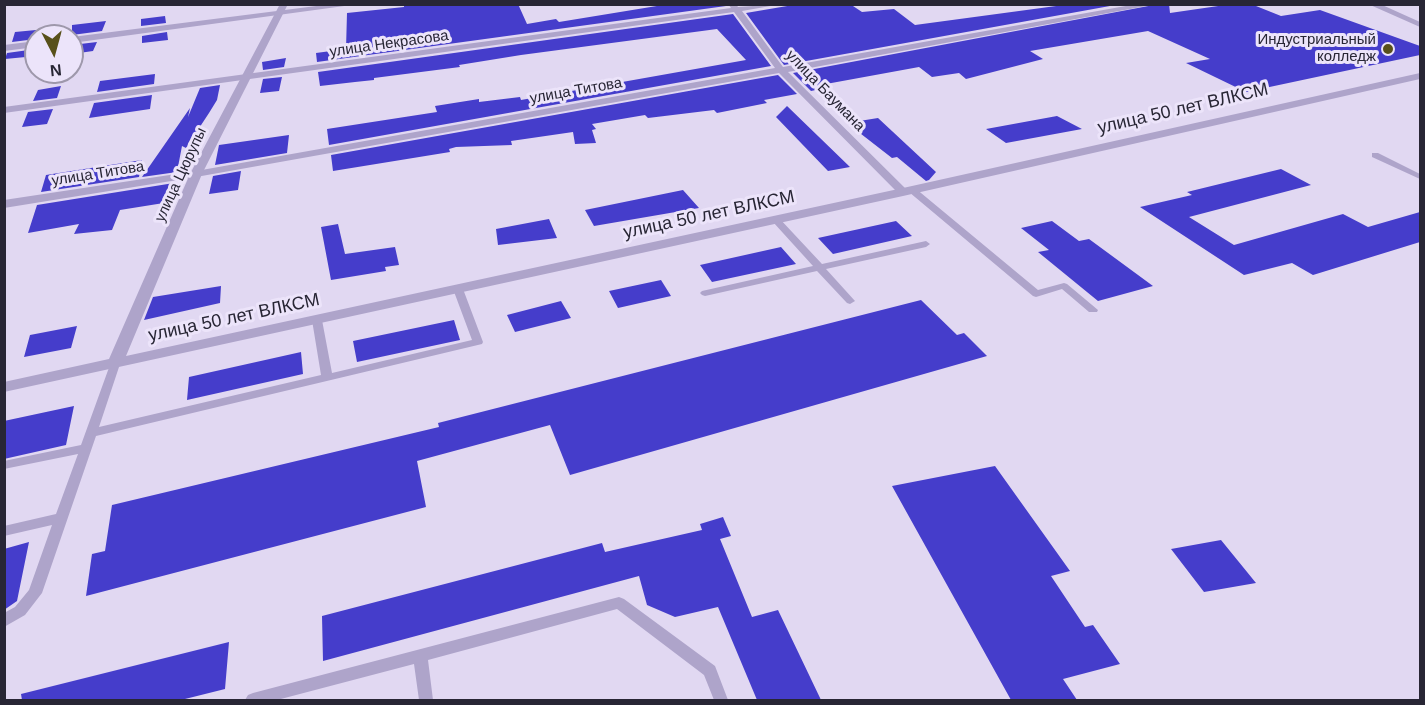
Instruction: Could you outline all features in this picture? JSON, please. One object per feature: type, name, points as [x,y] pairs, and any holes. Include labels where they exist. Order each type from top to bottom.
[{"type":"street","points":[[84,38],[283,9],[355,4]]},
{"type":"street","name":"улица Некрасова","points":[[4,110],[245,79],[735,7],[778,4]]},
{"type":"street","name":"улица Титова","points":[[4,204],[196,174],[1153,4]]},
{"type":"street","points":[[1372,4],[1420,25]]},
{"type":"street","name":"улица Баумана","points":[[735,7],[781,70],[907,191]]},
{"type":"street","name":"улица Цюрупы","points":[[115,364],[196,174],[283,9]]},
{"type":"street","points":[[4,48],[24,46]]},
{"type":"street","name":"улица 50 лет ВЛКСМ","points":[[4,387],[776,220],[1420,76]]},
{"type":"lane","points":[[1375,155],[1420,177]]},
{"type":"lane","points":[[907,191],[1036,294],[1064,286],[1093,310]]},
{"type":"lane","points":[[776,220],[850,301]]},
{"type":"lane","points":[[705,293],[926,244]]},
{"type":"lane","points":[[91,433],[478,342],[458,289]]},
{"type":"lane","points":[[317,320],[327,377]]},
{"type":"lane","points":[[4,621],[20,611],[34,593],[115,364]]},
{"type":"lane","points":[[4,465],[86,448]]},
{"type":"lane","points":[[4,531],[61,518]]},
{"type":"lane","points":[[253,700],[619,603],[710,671],[721,700]]},
{"type":"lane","points":[[420,656],[426,700]]},
{"type":"building","points":[[404,4],[518,4],[527,24],[556,19],[559,22],[669,4],[726,6],[317,62],[316,53],[346,49],[347,13],[404,7]]},
{"type":"building","points":[[799,4],[850,4],[862,12],[894,9],[915,25],[1071,4],[1121,4],[784,65],[746,13]]},
{"type":"building","points":[[1159,4],[1169,4],[1170,13],[1232,4],[1251,4],[1281,16],[1320,10],[1420,46],[1420,55],[1246,92],[1186,63],[1210,59],[1148,31],[1030,51],[1043,59],[966,79],[959,73],[932,77],[919,67],[826,84],[830,87],[811,91],[793,73]]},
{"type":"building","points":[[733,14],[771,66],[329,145],[327,129],[437,112],[435,106],[479,99],[479,102],[520,97],[521,100],[746,60],[717,29],[521,55],[459,65],[460,67],[320,86],[318,72]]},
{"type":"building","points":[[165,16],[166,23],[141,26],[141,19]]},
{"type":"building","points":[[106,21],[102,31],[84,33],[84,24],[80,24]]},
{"type":"building","points":[[24,31],[24,40],[12,42],[15,32]]},
{"type":"building","points":[[167,32],[168,40],[142,43],[142,36]]},
{"type":"building","points":[[97,42],[93,51],[84,52],[84,44]]},
{"type":"building","points":[[24,51],[24,57],[5,59],[7,53]]},
{"type":"building","points":[[286,58],[284,67],[263,70],[262,62]]},
{"type":"building","points":[[155,74],[154,84],[97,92],[100,81]]},
{"type":"building","points":[[778,75],[797,94],[764,100],[767,103],[717,113],[714,110],[648,118],[645,115],[592,124],[596,129],[592,130],[596,143],[575,144],[573,132],[511,141],[512,145],[456,147],[449,149],[450,152],[333,171],[331,155]]},
{"type":"building","points":[[282,77],[279,91],[260,93],[263,79]]},
{"type":"building","points":[[220,85],[217,100],[209,113],[186,148],[182,146],[177,172],[142,177],[190,108],[188,117],[200,88]]},
{"type":"building","points":[[61,86],[57,98],[33,101],[38,90]]},
{"type":"building","points":[[152,95],[150,109],[89,118],[94,103]]},
{"type":"building","points":[[787,106],[850,167],[828,171],[776,117]]},
{"type":"building","points":[[53,109],[47,124],[22,127],[28,112]]},
{"type":"building","points":[[1057,116],[1082,129],[1006,143],[986,129]]},
{"type":"building","points":[[878,118],[936,172],[929,180],[926,181],[897,157],[892,158],[847,123]]},
{"type":"building","points":[[289,135],[287,153],[215,165],[219,145]]},
{"type":"building","points":[[142,160],[139,177],[41,192],[46,175]]},
{"type":"building","points":[[1281,169],[1311,185],[1189,217],[1234,245],[1343,214],[1368,227],[1420,212],[1420,242],[1313,275],[1292,263],[1244,275],[1140,207],[1192,195],[1187,192]]},
{"type":"building","points":[[241,171],[238,190],[209,194],[213,176]]},
{"type":"building","points":[[174,183],[170,202],[120,210],[112,230],[74,234],[79,224],[28,233],[37,205]]},
{"type":"building","points":[[683,190],[699,208],[594,226],[585,210]]},
{"type":"building","points":[[549,219],[557,238],[498,245],[496,229]]},
{"type":"building","points":[[896,221],[912,236],[833,254],[818,238]]},
{"type":"building","points":[[1052,221],[1079,241],[1089,239],[1153,286],[1098,301],[1038,252],[1049,250],[1021,228]]},
{"type":"building","points":[[338,224],[345,254],[395,247],[399,265],[385,267],[386,271],[331,280],[321,227]]},
{"type":"building","points":[[781,247],[796,264],[712,282],[700,265]]},
{"type":"building","points":[[661,280],[671,296],[618,308],[609,291]]},
{"type":"building","points":[[221,286],[220,303],[144,320],[153,297]]},
{"type":"building","points":[[921,300],[957,335],[964,333],[987,356],[570,475],[550,425],[417,461],[426,507],[86,596],[92,554],[105,551],[112,505],[439,427],[438,423]]},
{"type":"building","points":[[561,301],[571,318],[515,332],[507,315]]},
{"type":"building","points":[[454,320],[460,340],[357,362],[353,341]]},
{"type":"building","points":[[77,326],[71,348],[24,357],[30,335]]},
{"type":"building","points":[[301,352],[303,374],[187,400],[189,377]]},
{"type":"building","points":[[74,406],[66,445],[4,459],[4,421]]},
{"type":"building","points":[[995,466],[1070,571],[1051,576],[1085,627],[1093,625],[1120,664],[1063,679],[1077,700],[1011,700],[892,486]]},
{"type":"building","points":[[723,517],[731,536],[720,539],[752,617],[778,610],[821,700],[757,700],[718,607],[675,617],[647,605],[639,576],[323,661],[322,616],[602,543],[605,552],[702,530],[700,524]]},
{"type":"building","points":[[1221,540],[1256,583],[1204,592],[1171,549]]},
{"type":"building","points":[[29,542],[17,601],[4,610],[4,549]]},
{"type":"building","points":[[229,642],[225,689],[181,700],[22,700],[21,694]]},
{"type":"place","name":"Индустриальный колледж","points":[[1388,49]]}]
